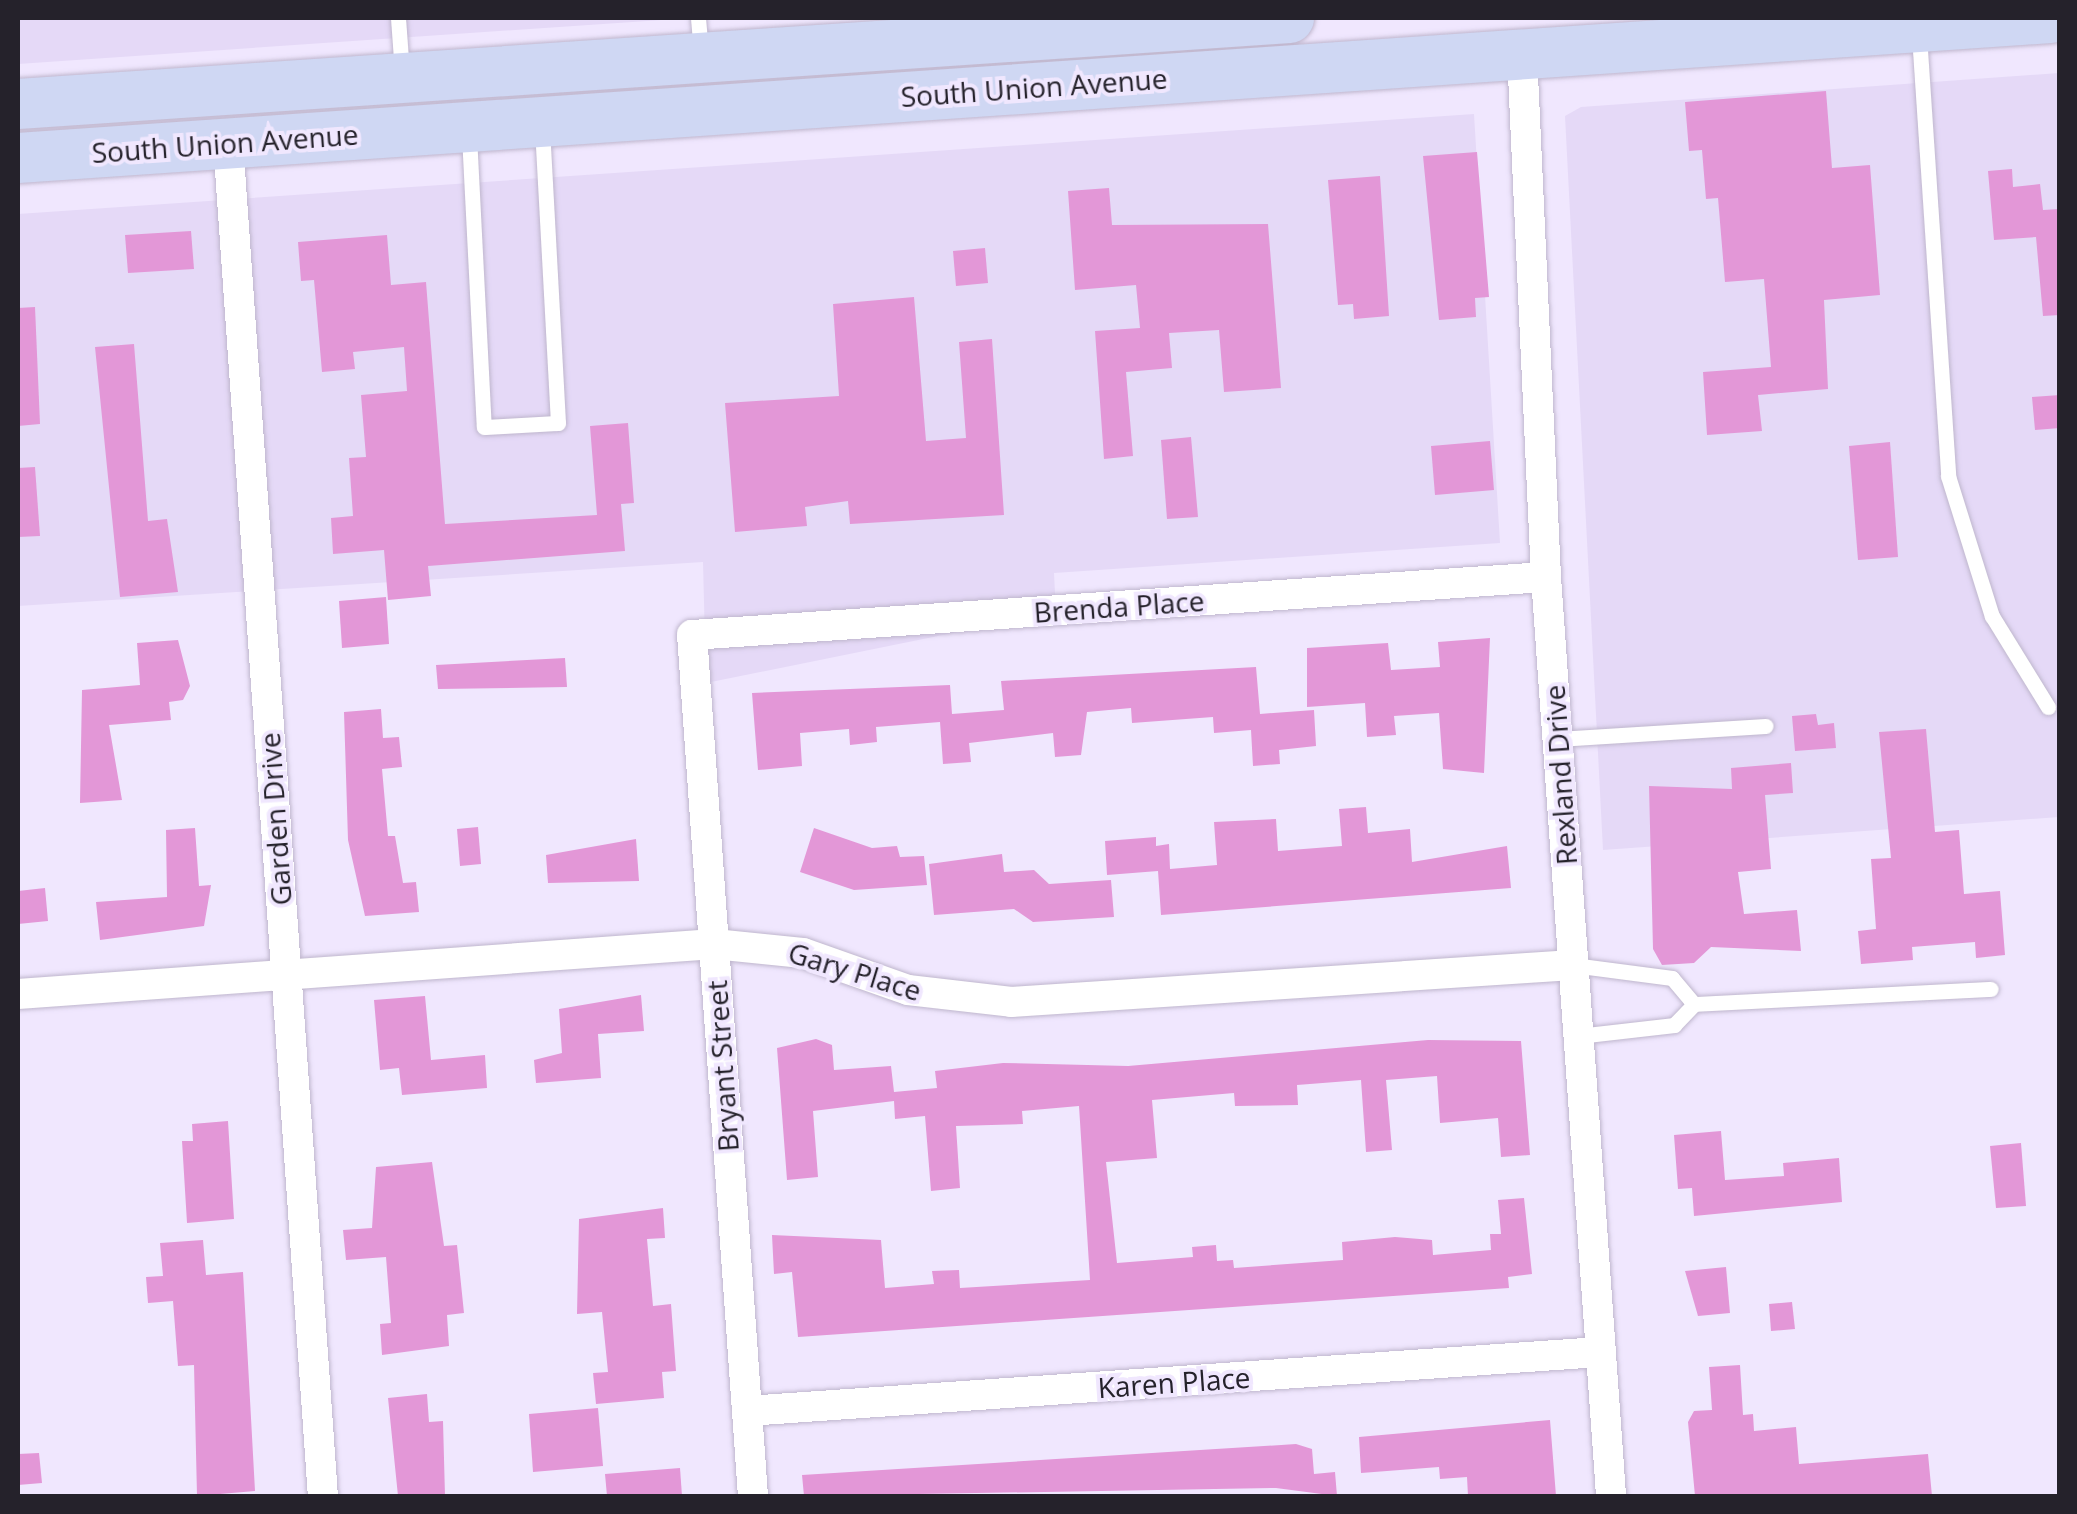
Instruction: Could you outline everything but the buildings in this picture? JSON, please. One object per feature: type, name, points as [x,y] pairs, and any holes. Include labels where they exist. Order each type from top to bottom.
[{"type":"main road","name":"South Union Avenue","points":[[18,104],[563,67],[700,38],[1288,18]]},
{"type":"main road","points":[[1524,35],[1662,18]]},
{"type":"main road","name":"South Union Avenue","points":[[18,158],[1192,76],[1524,35],[1918,26],[2050,18]]},
{"type":"main road","points":[[228,142],[279,111],[486,95],[563,67]]},
{"type":"street","name":"Rexland Drive","points":[[1524,35],[1546,576],[1611,1496]]},
{"type":"street","name":"Garden Drive","points":[[228,142],[324,1496]]},
{"type":"street","name":"Brenda Place","points":[[692,636],[1546,576]]},
{"type":"street","name":"Bryant Street","points":[[692,636],[753,1496]]},
{"type":"street","name":"Gary Place","points":[[18,994],[714,944],[788,950],[908,990],[1011,1002],[1573,965]]},
{"type":"street","name":"Karen Place","points":[[747,1411],[1600,1352]]},
{"type":"lane","points":[[398,18],[402,78]]},
{"type":"lane","points":[[1918,26],[1948,476],[1992,616],[2048,708]]},
{"type":"lane","points":[[468,126],[484,427],[558,423],[542,121]]},
{"type":"lane","points":[[1557,738],[1766,726]]},
{"type":"lane","points":[[1573,965],[1672,978],[1694,1004]]},
{"type":"lane","points":[[1578,1036],[1674,1025],[1694,1004],[1991,989]]},
{"type":"shaded area","points":[[18,18],[691,18],[18,64]]},
{"type":"shaded area","points":[[2059,73],[2059,817],[1603,850],[1565,116],[1581,107]]},
{"type":"shaded area","points":[[1474,114],[1500,543],[1054,573],[1056,612],[706,683],[703,562],[18,606],[18,214]]}]
